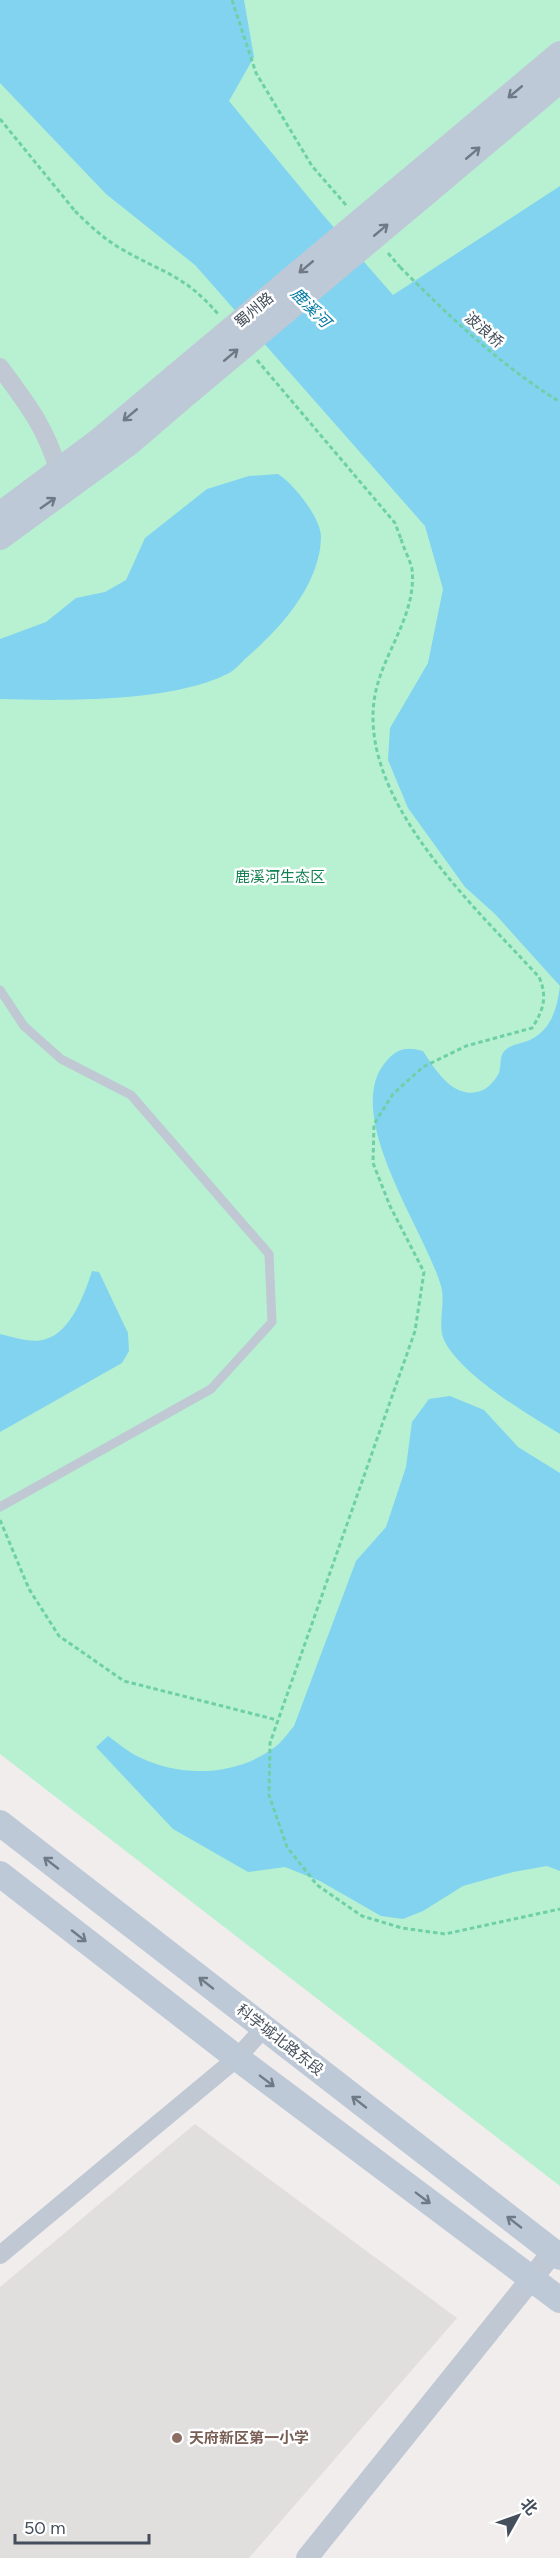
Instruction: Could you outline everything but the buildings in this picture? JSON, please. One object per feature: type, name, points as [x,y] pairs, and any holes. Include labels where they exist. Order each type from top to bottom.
[{"type":"main road","name":"蜀州路","points":[[0,515],[181,385],[422,183],[560,54]]},
{"type":"main road","name":"蜀州路","points":[[422,183],[560,80]]},
{"type":"main road","name":"蜀州路","points":[[0,537],[130,442],[181,385]]},
{"type":"main road","name":"科学城北路东段","points":[[0,1823],[556,2255]]},
{"type":"main road","points":[[0,1874],[237,2058],[560,2300]]},
{"type":"street","points":[[0,367],[38,418],[50,440],[59,472]]},
{"type":"street","points":[[0,2255],[237,2058],[264,2028]]},
{"type":"street","points":[[307,2558],[531,2279],[556,2255]]},
{"type":"lane","points":[[0,990],[24,1026],[61,1059],[131,1095],[269,1254],[272,1322],[211,1389],[0,1507]]},
{"type":"path","points":[[232,0],[256,73],[312,166],[349,208]]},
{"type":"path","points":[[0,119],[75,211]]},
{"type":"path","name":"波浪桥","points":[[386,250],[400,267],[482,345],[528,382],[560,402]]},
{"type":"path","points":[[401,539],[412,569],[409,606],[375,695],[374,730],[381,766],[395,798],[435,864],[539,978],[544,989],[544,1009],[532,1028],[448,1053],[423,1067],[393,1094],[374,1124],[373,1163],[390,1206],[424,1272],[415,1331],[270,1743],[269,1795],[287,1847],[317,1885],[362,1916],[402,1928],[445,1934],[560,1909]]},
{"type":"path","points":[[0,1520],[29,1589],[59,1636],[124,1681],[278,1720]]},
{"type":"shaded area","name":"天府新区第一小学","points":[[195,2124],[457,2318],[249,2558],[0,2558],[0,2287]]},
{"type":"green space","name":"鹿溪河生态区","points":[[0,0],[560,0],[560,2186],[0,1754]]},
{"type":"water","name":"鹿溪河","points":[[0,0],[244,0],[254,57],[229,101],[393,295],[560,186],[560,986],[495,914],[465,887],[408,808],[388,760],[390,728],[428,663],[443,589],[425,526],[195,265],[106,194],[0,83]]},
{"type":"water","points":[[278,474],[299,493],[312,511],[320,529],[319,555],[314,572],[296,605],[272,634],[234,670],[202,684],[146,695],[53,700],[0,699],[0,639],[46,622],[76,598],[105,592],[126,580],[145,538],[207,489],[249,476]]},
{"type":"water","points":[[560,986],[560,1434],[513,1405],[479,1380],[465,1367],[444,1340],[441,1327],[443,1299],[441,1286],[380,1144],[374,1114],[374,1087],[384,1064],[392,1055],[401,1050],[411,1049],[423,1051],[440,1075],[455,1088],[473,1093],[485,1089],[499,1073],[505,1050],[530,1040],[544,1030],[555,1010]]},
{"type":"water","points":[[92,1271],[99,1272],[128,1333],[129,1351],[122,1363],[0,1432],[0,1334],[35,1341],[55,1335],[63,1329],[76,1311]]},
{"type":"water","points":[[450,1396],[484,1410],[518,1447],[560,1473],[560,1871],[547,1866],[513,1872],[463,1886],[423,1911],[403,1919],[381,1916],[320,1881],[285,1867],[248,1872],[173,1829],[96,1747],[108,1736],[135,1755],[155,1764],[190,1771],[208,1771],[244,1764],[260,1757],[280,1743],[294,1726],[356,1561],[386,1527],[406,1467],[412,1422],[429,1399]]},
{"type":"place","name":"天府新区第一小学","points":[[177,2438]]}]
